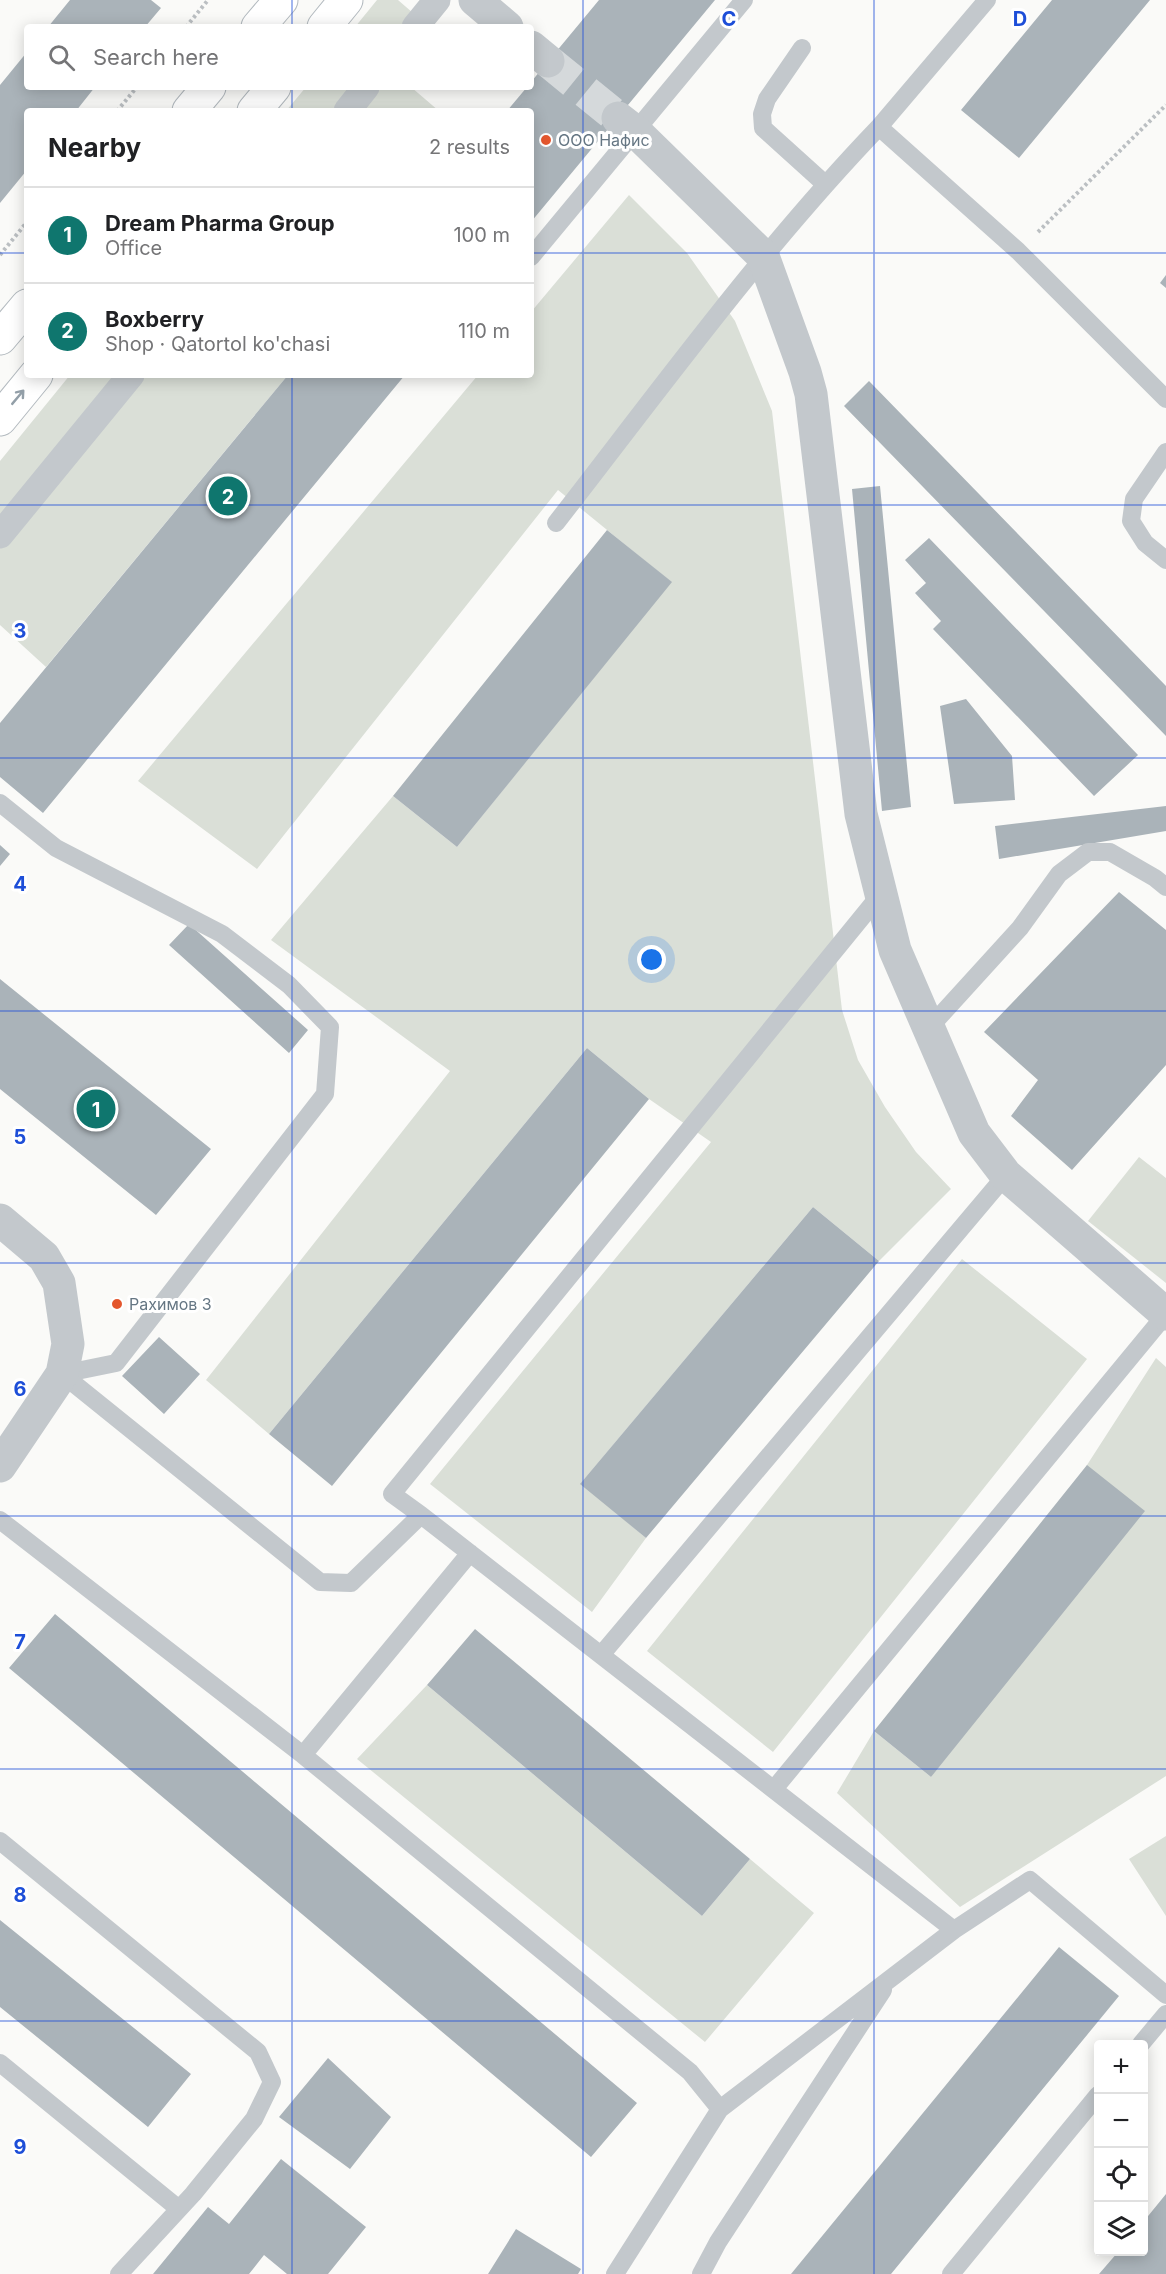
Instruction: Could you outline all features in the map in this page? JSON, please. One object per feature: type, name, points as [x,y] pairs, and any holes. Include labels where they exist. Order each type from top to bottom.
[{"type":"main road","points":[[261,24],[281,0]]},
{"type":"main road","points":[[326,24],[346,0]]},
{"type":"main road","points":[[192,108],[206,90]]},
{"type":"main road","points":[[256,108],[272,90]]},
{"type":"main road","points":[[0,338],[24,310]]},
{"type":"main road","points":[[0,419],[34,378]]},
{"type":"street","points":[[418,24],[438,0]]},
{"type":"street","points":[[475,0],[503,24]]},
{"type":"street","points":[[349,108],[364,90]]},
{"type":"street","points":[[627,125],[763,256],[806,372],[811,394],[861,814],[895,950],[974,1132],[1006,1175],[1166,1314]]},
{"type":"street","points":[[0,535],[129,378]]},
{"type":"street","points":[[0,1220],[44,1257],[59,1283],[68,1344],[63,1374],[1,1463]]},
{"type":"lane","points":[[534,253],[627,125],[744,0]]},
{"type":"lane","points":[[556,523],[763,256],[825,184],[879,127],[987,0]]},
{"type":"lane","points":[[802,48],[767,99],[762,114],[763,128],[825,184]]},
{"type":"lane","points":[[879,127],[1018,251],[1166,399]]},
{"type":"lane","points":[[1166,452],[1134,499],[1131,521],[1145,543],[1166,560]]},
{"type":"lane","points":[[0,803],[56,848],[222,934],[289,985],[330,1027],[325,1094],[116,1363],[63,1374]]},
{"type":"lane","points":[[929,1028],[1020,928],[1059,874],[1088,852],[1110,852],[1162,876]]},
{"type":"lane","points":[[880,895],[392,1494],[470,1552],[954,1930]]},
{"type":"lane","points":[[602,1655],[1006,1175]]},
{"type":"lane","points":[[774,1789],[1166,1314]]},
{"type":"lane","points":[[63,1374],[320,1582],[351,1583],[422,1515]]},
{"type":"lane","points":[[0,1520],[303,1755],[690,2072],[720,2109]]},
{"type":"lane","points":[[303,1755],[470,1552]]},
{"type":"lane","points":[[0,1841],[258,2052],[272,2082],[254,2119],[179,2209],[118,2274]]},
{"type":"lane","points":[[615,2274],[720,2109],[954,1930],[1030,1880],[1166,1995]]},
{"type":"lane","points":[[701,2274],[718,2242],[891,1978]]},
{"type":"lane","points":[[1144,2040],[1166,2014]]},
{"type":"lane","points":[[0,2063],[179,2209]]},
{"type":"lane","points":[[951,2274],[1094,2101]]},
{"type":"path","points":[[188,24],[208,0]]},
{"type":"path","points":[[120,108],[134,90]]},
{"type":"path","points":[[1018,251],[1166,105]]},
{"type":"path","points":[[0,255],[24,226]]},
{"type":"shaded area","points":[[377,0],[398,0],[413,13],[405,24],[357,24]]},
{"type":"shaded area","points":[[304,90],[414,90],[436,108],[288,108]]},
{"type":"shaded area","points":[[629,195],[687,253],[735,321],[772,411],[842,1010],[858,1060],[885,1107],[916,1152],[951,1189],[879,1261],[813,1207],[581,1483],[646,1538],[592,1612],[430,1484],[711,1142],[649,1099],[587,1048],[269,1434],[206,1380],[450,1071],[271,940],[393,796],[457,847],[671,582],[558,490],[257,869],[138,781],[475,378],[534,378],[534,308]]},
{"type":"shaded area","points":[[68,378],[286,378],[46,667],[0,625],[0,461]]},
{"type":"shaded area","points":[[1139,1157],[1166,1178],[1166,1283],[1088,1221]]},
{"type":"shaded area","points":[[962,1259],[1087,1359],[773,1752],[647,1651]]},
{"type":"shaded area","points":[[1156,1358],[1166,1367],[1166,1776],[960,1907],[837,1793],[874,1731],[931,1777],[1087,1465]]},
{"type":"shaded area","points":[[427,1685],[702,1916],[750,1859],[814,1913],[705,2042],[357,1759]]},
{"type":"shaded area","points":[[1166,1836],[1166,1916],[1129,1859]]},
{"type":"building","points":[[70,0],[151,0],[161,8],[148,24],[50,24]]},
{"type":"building","points":[[599,0],[715,0],[534,218],[534,108],[510,108],[524,90],[534,90],[534,78]]},
{"type":"building","points":[[1052,0],[1150,0],[1019,158],[961,110]]},
{"type":"building","points":[[24,56],[24,90],[93,90],[78,108],[24,108],[24,174],[0,203],[0,85]]},
{"type":"building","points":[[1166,275],[1166,288],[1160,283]]},
{"type":"building","points":[[286,378],[403,378],[43,813],[0,777],[0,723]]},
{"type":"building","points":[[869,381],[1166,686],[1166,736],[844,406]]},
{"type":"building","points":[[880,486],[911,807],[882,811],[852,489]]},
{"type":"building","points":[[607,530],[672,582],[457,847],[393,796]]},
{"type":"building","points":[[929,538],[1138,755],[1094,796],[933,629],[941,621],[915,593],[926,583],[905,560]]},
{"type":"building","points":[[966,699],[1012,756],[1015,800],[954,804],[940,706]]},
{"type":"building","points":[[1166,806],[1166,831],[999,859],[995,826]]},
{"type":"building","points":[[0,845],[10,854],[0,866]]},
{"type":"building","points":[[1119,892],[1166,930],[1166,1065],[1072,1170],[1011,1116],[1038,1080],[984,1032]]},
{"type":"building","points":[[189,924],[308,1030],[289,1053],[169,945]]},
{"type":"building","points":[[0,979],[211,1149],[156,1215],[0,1089]]},
{"type":"building","points":[[587,1048],[649,1099],[332,1486],[269,1434]]},
{"type":"building","points":[[813,1207],[879,1261],[646,1538],[580,1484]]},
{"type":"building","points":[[159,1337],[200,1374],[164,1414],[122,1376]]},
{"type":"building","points":[[1087,1465],[1145,1511],[931,1777],[874,1731]]},
{"type":"building","points":[[55,1614],[637,2103],[591,2157],[9,1668]]},
{"type":"building","points":[[475,1629],[750,1859],[702,1916],[427,1685]]},
{"type":"building","points":[[0,1920],[191,2074],[148,2127],[0,2007]]},
{"type":"building","points":[[1059,1947],[1119,1996],[891,2274],[791,2274]]},
{"type":"building","points":[[328,2058],[391,2117],[350,2169],[279,2117]]},
{"type":"building","points":[[281,2159],[366,2227],[328,2274],[287,2274],[264,2255],[249,2274],[153,2274],[208,2207],[229,2224]]},
{"type":"building","points":[[1166,2194],[1166,2274],[1099,2274],[1115,2256],[1148,2256],[1148,2216]]},
{"type":"building","points":[[516,2229],[581,2269],[578,2274],[488,2274]]},
{"type":"tunnel","points":[[548,61],[618,118]]},
{"type":"place","name":"ООО Нафис","points":[[546,140]]},
{"type":"place","name":"Boxberry","points":[[228,496]]},
{"type":"place","name":"Dream Pharma Group","points":[[96,1109]]},
{"type":"place","name":"Рахимов 3","points":[[117,1304]]}]
